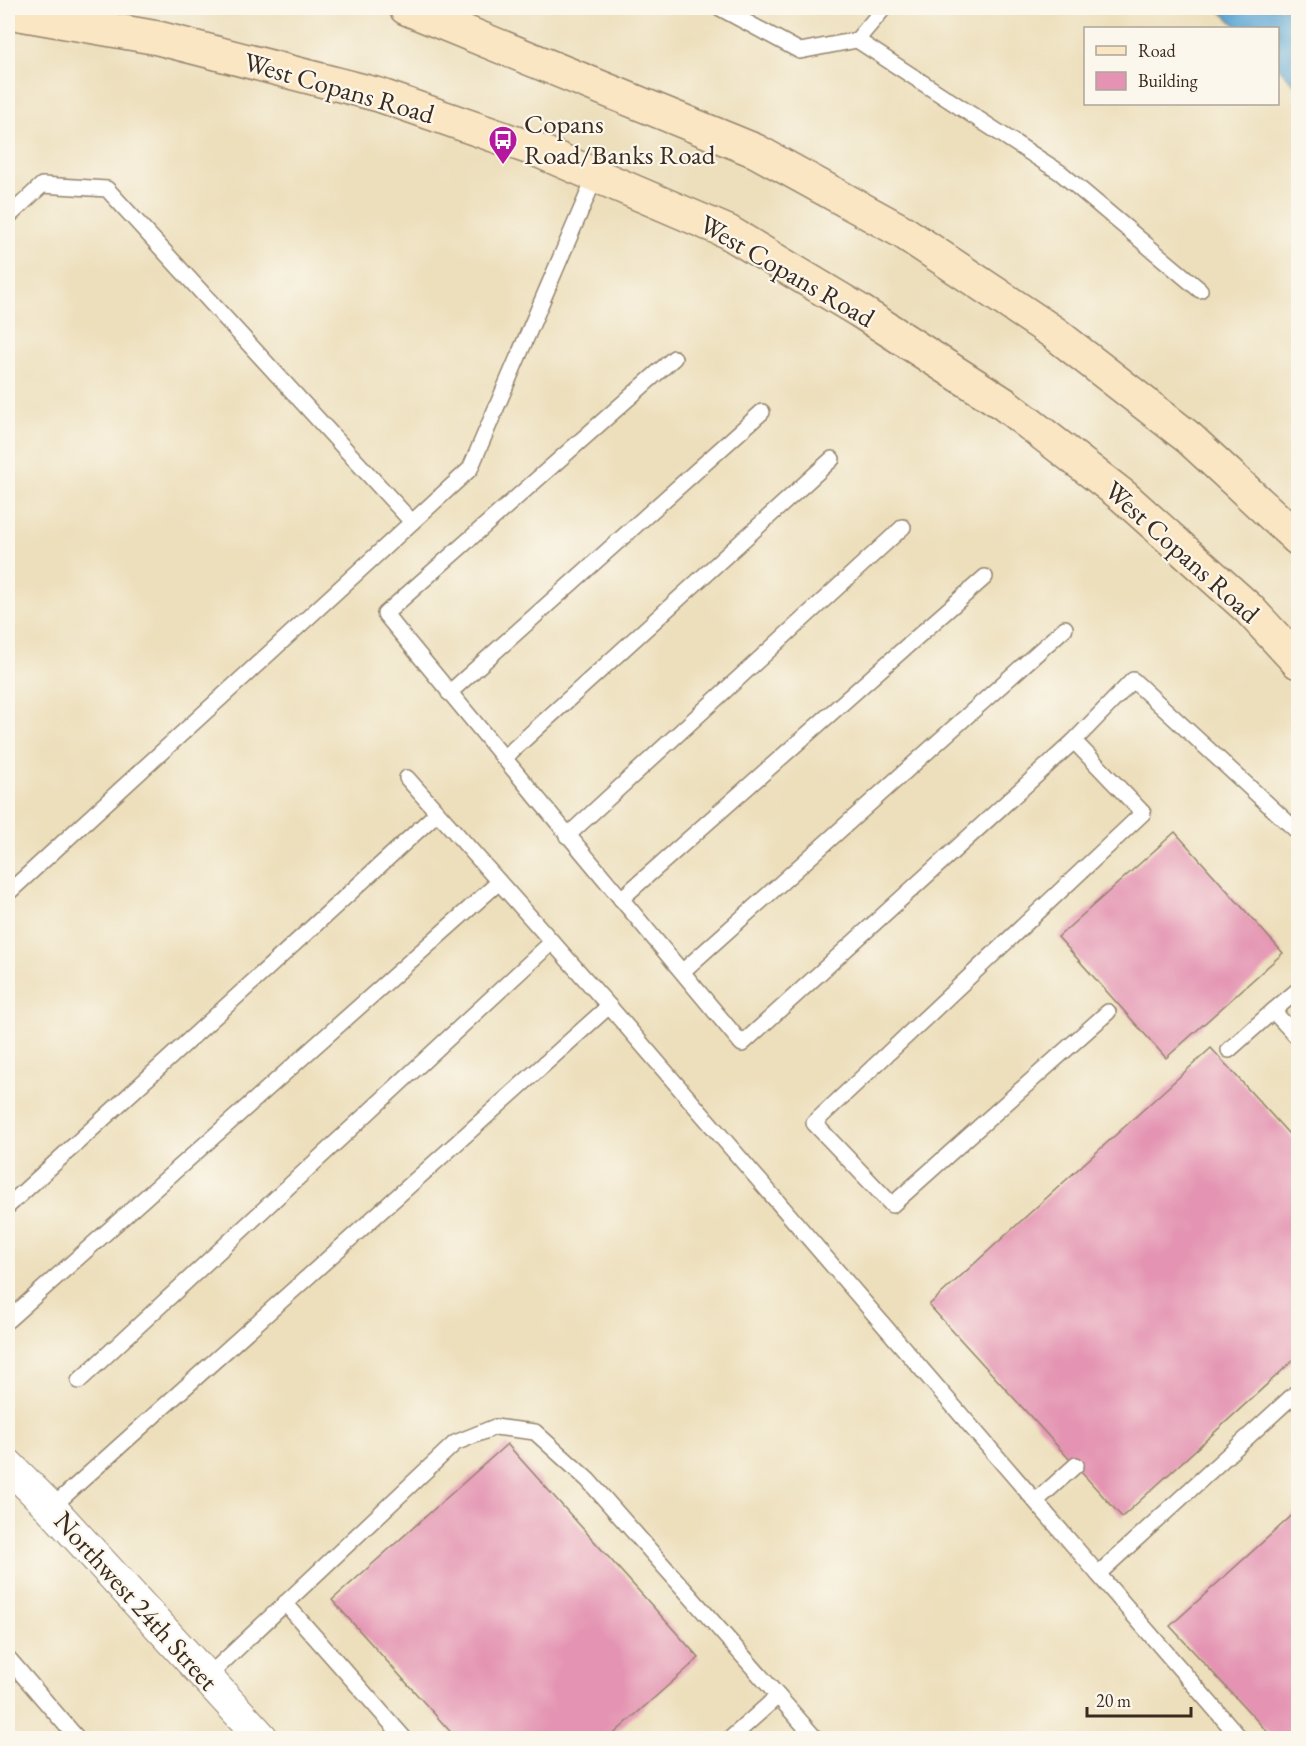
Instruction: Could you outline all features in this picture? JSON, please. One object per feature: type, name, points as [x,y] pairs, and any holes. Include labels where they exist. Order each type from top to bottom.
[{"type":"main road","points":[[406,8],[756,151],[903,232],[1071,346],[1189,438],[1299,539]]},
{"type":"main road","name":"West Copans Road","points":[[8,12],[158,38],[379,95],[539,151],[728,232],[858,310],[1004,404],[1123,496],[1249,609],[1299,662]]},
{"type":"street","name":"Northwest 24th Street","points":[[8,1466],[51,1508],[262,1738]]},
{"type":"lane","points":[[720,8],[800,51],[857,40],[884,8]]},
{"type":"lane","points":[[857,40],[1061,173],[1200,291]]},
{"type":"lane","points":[[8,893],[470,469],[596,175]]},
{"type":"lane","points":[[8,217],[42,185],[107,189],[412,522]]},
{"type":"lane","points":[[674,358],[385,614],[742,1044],[1074,741],[1133,680],[1299,832]]},
{"type":"lane","points":[[449,693],[762,412]]},
{"type":"lane","points":[[504,758],[832,459]]},
{"type":"lane","points":[[567,836],[903,527]]},
{"type":"lane","points":[[621,899],[985,577]]},
{"type":"lane","points":[[682,971],[1065,628]]},
{"type":"lane","points":[[1074,741],[1143,813],[814,1123],[892,1205],[1108,1012]]},
{"type":"lane","points":[[407,778],[609,1006],[1240,1738]]},
{"type":"lane","points":[[8,1206],[437,813]]},
{"type":"lane","points":[[8,1320],[499,882]]},
{"type":"lane","points":[[79,1381],[552,942]]},
{"type":"lane","points":[[1229,1050],[1299,990]]},
{"type":"lane","points":[[51,1508],[609,1006]]},
{"type":"lane","points":[[1273,1011],[1299,1038]]},
{"type":"lane","points":[[1098,1574],[1299,1391]]},
{"type":"lane","points":[[206,1678],[455,1443],[495,1427],[535,1432],[588,1480],[815,1738]]},
{"type":"lane","points":[[1036,1501],[1076,1466]]},
{"type":"lane","points":[[285,1603],[404,1738]]},
{"type":"lane","points":[[8,1658],[76,1738]]},
{"type":"lane","points":[[730,1738],[777,1696]]},
{"type":"water","points":[[1217,8],[1298,8],[1298,88],[1279,68],[1279,27],[1238,27]]},
{"type":"building","points":[[1175,832],[1283,953],[1166,1058],[1058,937]]},
{"type":"building","points":[[1211,1048],[1298,1144],[1298,1356],[1122,1517],[929,1305]]},
{"type":"building","points":[[507,1444],[699,1658],[609,1738],[456,1738],[332,1600]]},
{"type":"building","points":[[1298,1510],[1298,1728],[1287,1738],[1273,1738],[1170,1626]]},
{"type":"place","name":"Copans Road/Banks Road","points":[[503,166]]}]
